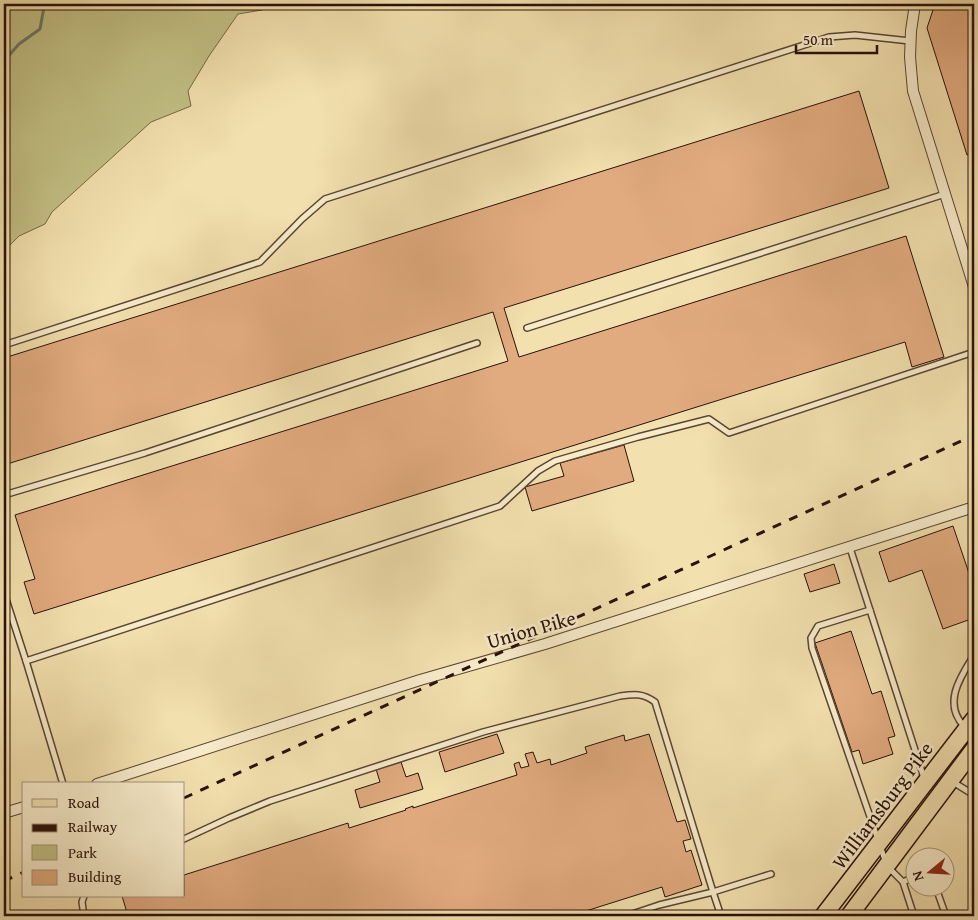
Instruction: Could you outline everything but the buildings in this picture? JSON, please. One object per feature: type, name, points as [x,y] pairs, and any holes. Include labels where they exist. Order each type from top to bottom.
[{"type":"main road","name":"Williamsburg Pike","points":[[823,916],[971,724]]},
{"type":"main road","name":"Williamsburg Pike","points":[[849,916],[974,749]]},
{"type":"street","points":[[915,4],[910,57],[914,91],[974,287]]},
{"type":"street","name":"Union Pike","points":[[103,782],[420,680],[544,644],[974,507]]},
{"type":"street","points":[[4,813],[22,808]]},
{"type":"lane","points":[[4,345],[260,262],[302,218],[325,199],[829,38],[855,35],[911,41]]},
{"type":"lane","points":[[527,328],[946,194]]},
{"type":"lane","points":[[4,495],[145,453],[477,343]]},
{"type":"lane","points":[[26,661],[500,506],[538,471],[555,461],[638,437],[709,420],[729,433],[974,352]]},
{"type":"lane","points":[[850,548],[925,782]]},
{"type":"lane","points":[[4,593],[62,782]]},
{"type":"lane","points":[[870,610],[818,626],[811,638],[812,648],[879,845],[887,866],[903,882],[914,916]]},
{"type":"lane","points":[[971,724],[960,722],[953,705],[959,678],[974,655]]},
{"type":"lane","points":[[185,839],[270,801],[483,732],[620,696],[639,694],[648,697],[654,702],[721,916]]},
{"type":"lane","points":[[951,781],[974,795]]},
{"type":"lane","points":[[626,916],[771,874]]},
{"type":"lane","points":[[83,898],[84,916]]},
{"type":"lane","points":[[940,898],[946,916]]},
{"type":"green space","points":[[4,4],[273,4],[262,10],[238,14],[188,91],[191,106],[151,122],[52,212],[45,224],[19,236],[4,251]]},
{"type":"waterway","points":[[4,61],[19,44],[40,29],[46,4]]},
{"type":"railway","points":[[185,798],[974,435]]},
{"type":"railway","points":[[4,881],[22,873]]}]
